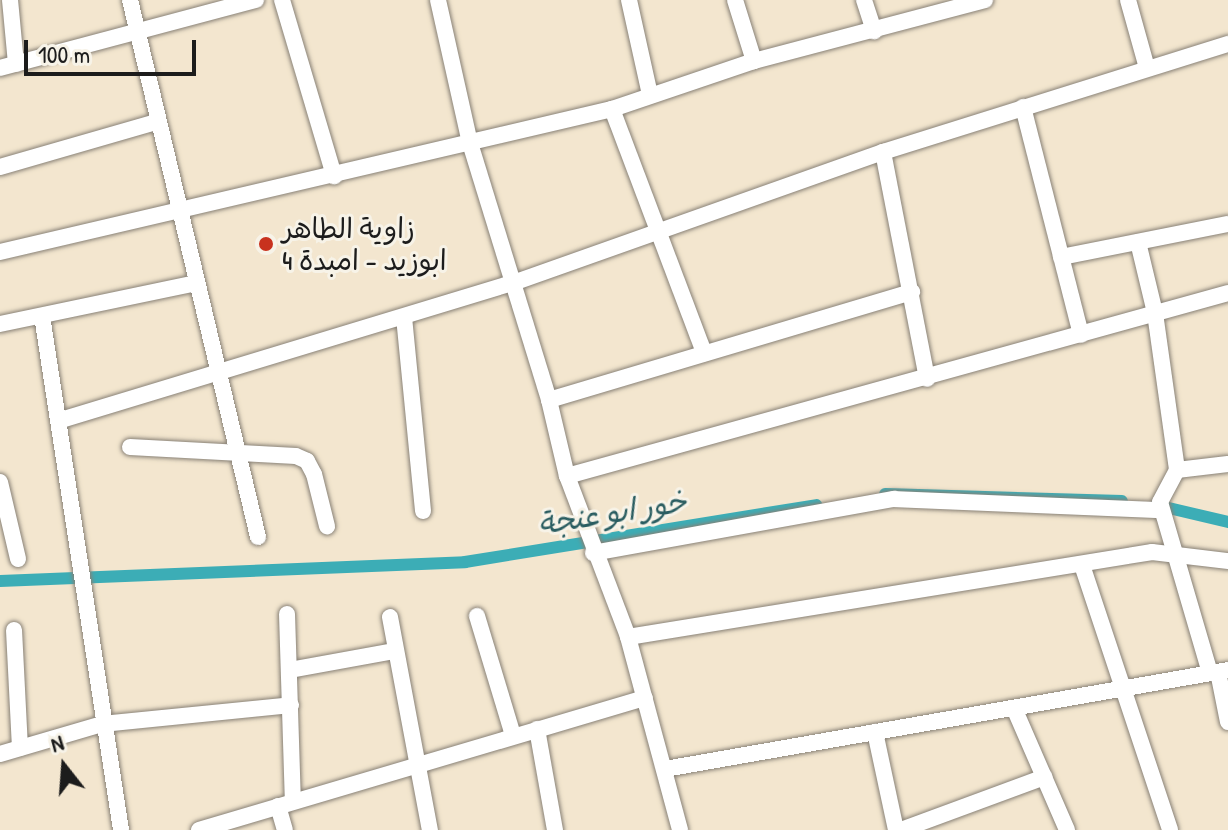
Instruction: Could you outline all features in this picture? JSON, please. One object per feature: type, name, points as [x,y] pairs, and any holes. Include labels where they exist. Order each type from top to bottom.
[{"type":"street","points":[[10,0],[8,66],[256,0]]},
{"type":"street","points":[[130,0],[156,122],[220,369],[258,537]]},
{"type":"street","points":[[282,0],[334,176]]},
{"type":"street","points":[[438,0],[470,143],[549,400],[567,476],[593,553],[628,637],[680,830]]},
{"type":"street","points":[[629,0],[650,95]]},
{"type":"street","points":[[735,0],[754,61]]},
{"type":"street","points":[[864,0],[874,31]]},
{"type":"street","points":[[1128,0],[1147,68]]},
{"type":"street","points":[[0,252],[612,109],[754,61],[874,31],[975,1]]},
{"type":"street","points":[[61,420],[220,369],[513,283],[658,227],[1023,107],[1228,44]]},
{"type":"street","points":[[1023,107],[1081,335]]},
{"type":"street","points":[[612,109],[704,353]]},
{"type":"street","points":[[0,167],[156,122]]},
{"type":"street","points":[[883,152],[927,379]]},
{"type":"street","points":[[1061,257],[1228,224]]},
{"type":"street","points":[[1138,242],[1155,313],[1177,470],[1160,510],[1218,672],[1228,722]]},
{"type":"street","points":[[0,324],[196,283]]},
{"type":"street","points":[[549,400],[912,292]]},
{"type":"street","points":[[567,476],[927,379],[1228,293]]},
{"type":"street","points":[[42,316],[61,420],[102,724],[121,830]]},
{"type":"street","points":[[404,317],[423,511]]},
{"type":"street","points":[[130,447],[239,451],[307,461],[327,526]]},
{"type":"street","points":[[1177,470],[1228,464]]},
{"type":"street","points":[[0,482],[18,559]]},
{"type":"street","points":[[593,553],[874,501],[1160,510]]},
{"type":"street","points":[[628,637],[1176,551],[1228,561]]},
{"type":"street","points":[[1082,565],[1119,687],[1170,830]]},
{"type":"street","points":[[285,830],[291,705],[287,614]]},
{"type":"street","points":[[477,616],[513,735]]},
{"type":"street","points":[[390,617],[413,763],[430,830]]},
{"type":"street","points":[[14,630],[20,748]]},
{"type":"street","points":[[290,670],[395,651]]},
{"type":"street","points":[[665,769],[1218,672]]},
{"type":"street","points":[[200,830],[413,763],[645,698]]},
{"type":"street","points":[[0,754],[102,724],[291,705]]},
{"type":"street","points":[[1014,708],[1067,830]]},
{"type":"street","points":[[537,729],[555,830]]},
{"type":"street","points":[[875,732],[898,830],[1044,777]]},
{"type":"waterway","name":"خور ابو عنجة","points":[[885,494],[1122,501]]},
{"type":"waterway","name":"خور ابو عنجة","points":[[0,581],[465,562],[816,505]]},
{"type":"waterway","name":"خور ابو عنجة","points":[[1156,505],[1228,522]]},
{"type":"place","name":"زاوية الطاهر ابوزيد - امبدة 4","points":[[266,244]]}]
